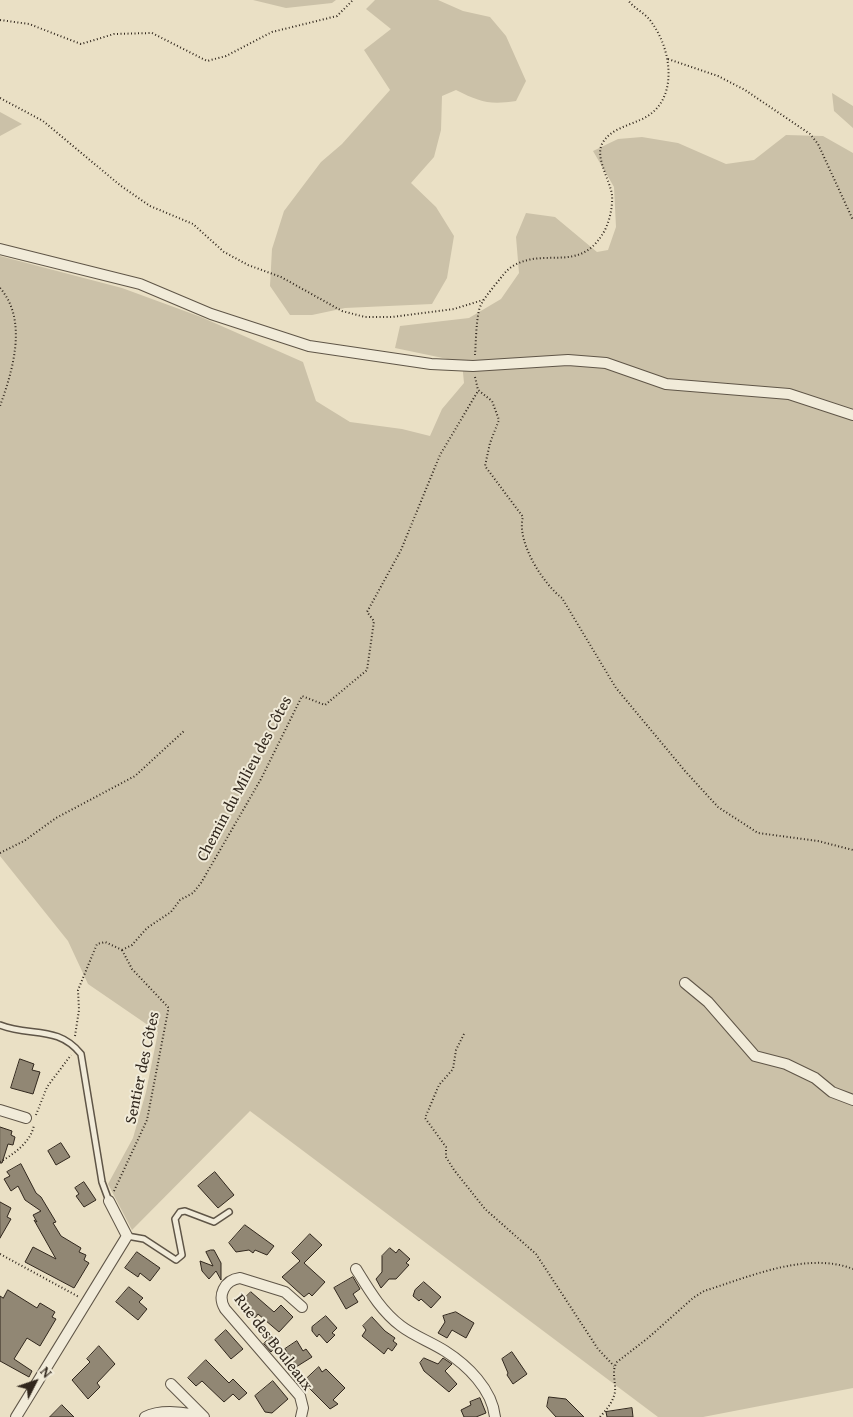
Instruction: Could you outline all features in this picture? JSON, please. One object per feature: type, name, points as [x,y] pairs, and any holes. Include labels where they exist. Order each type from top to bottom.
[{"type":"street","points":[[0,249],[140,284],[211,314],[309,346],[431,364],[473,366],[568,360],[606,364],[666,384],[789,394],[853,415]]},
{"type":"street","points":[[685,983],[708,1002],[755,1056],[786,1064],[815,1078],[832,1092],[853,1100]]},
{"type":"street","points":[[0,1110],[26,1118]]},
{"type":"street","points":[[16,1417],[126,1236],[109,1201]]},
{"type":"street","points":[[356,1269],[382,1309],[402,1327],[459,1361],[477,1379],[488,1397],[494,1417]]},
{"type":"street","name":"Rue des Bouleaux","points":[[301,1417],[303,1408],[300,1396],[220,1302],[221,1294],[226,1284],[240,1278],[285,1292],[302,1308]]},
{"type":"street","points":[[171,1384],[203,1417]]},
{"type":"street","points":[[145,1417],[160,1413],[183,1413],[203,1417]]},
{"type":"lane","points":[[0,1024],[13,1030],[55,1034],[68,1042],[81,1054],[102,1182],[109,1201]]},
{"type":"lane","points":[[126,1236],[144,1239],[176,1260],[182,1255],[175,1219],[177,1215],[185,1211],[214,1222],[228,1212]]},
{"type":"path","points":[[0,20],[28,24],[60,38],[81,44],[114,34],[152,33],[207,60],[226,56],[272,32],[337,16],[353,0]]},
{"type":"path","points":[[628,0],[652,22],[665,43],[668,59],[667,90],[659,108],[652,116],[611,133],[602,144],[600,153],[612,196],[608,222],[602,235],[591,249],[579,256],[536,258],[515,265],[506,272],[483,300],[479,311],[473,366],[478,390],[492,401],[499,420],[490,443],[485,466],[523,517],[520,526],[531,558],[550,589],[562,598],[616,688],[718,807],[758,833],[818,841],[853,850]]},
{"type":"path","points":[[668,59],[718,76],[745,90],[810,134],[818,144],[853,220]]},
{"type":"path","points":[[0,98],[43,121],[121,186],[150,206],[193,224],[224,252],[248,264],[282,277],[342,311],[364,317],[392,317],[454,309],[483,300]]},
{"type":"path","points":[[0,288],[9,299],[14,312],[16,338],[14,360],[0,406]]},
{"type":"path","name":"Chemin du Milieu des Côtes","points":[[122,950],[132,945],[151,924],[171,912],[180,900],[198,888],[261,779],[302,696],[326,705],[367,670],[374,621],[367,612],[401,550],[440,455],[478,390]]},
{"type":"path","points":[[0,853],[24,841],[56,818],[135,776],[184,731]]},
{"type":"path","name":"Sentier des Côtes","points":[[109,1201],[147,1120],[168,1012],[168,1008],[132,969],[122,950]]},
{"type":"path","points":[[464,1034],[456,1050],[453,1069],[439,1085],[425,1118],[446,1147],[446,1157],[454,1170],[485,1209],[536,1254],[598,1350],[614,1366],[615,1393],[611,1404],[600,1417]]},
{"type":"path","points":[[0,1254],[87,1302]]},
{"type":"path","points":[[614,1366],[624,1355],[648,1338],[693,1298],[704,1291],[772,1270],[811,1264],[836,1262],[853,1269]]},
{"type":"shaded area","points":[[253,0],[336,0],[332,3],[286,8]]},
{"type":"shaded area","points":[[375,0],[438,0],[463,11],[490,17],[506,36],[526,81],[516,101],[485,102],[456,90],[442,96],[441,130],[434,157],[411,183],[436,207],[454,236],[447,278],[432,304],[345,308],[312,315],[290,315],[270,286],[272,249],[284,211],[321,162],[342,144],[390,90],[364,50],[391,29],[366,9]]},
{"type":"shaded area","points":[[832,93],[853,106],[853,128],[834,111]]},
{"type":"shaded area","points":[[0,112],[22,124],[0,136]]},
{"type":"shaded area","points":[[786,135],[823,136],[853,153],[853,1388],[703,1417],[658,1417],[250,1111],[132,1230],[108,1184],[133,1138],[146,1092],[158,1032],[88,984],[68,941],[0,856],[0,256],[122,288],[201,317],[303,362],[316,401],[350,422],[402,429],[430,436],[442,409],[464,383],[462,362],[395,348],[400,326],[469,318],[501,299],[519,273],[516,237],[526,213],[555,217],[597,252],[608,250],[616,227],[614,187],[593,151],[618,139],[642,137],[678,143],[726,164],[754,160]]},
{"type":"building","points":[[20,1059],[34,1064],[32,1070],[40,1072],[33,1094],[11,1088]]},
{"type":"building","points":[[0,1127],[12,1131],[11,1135],[15,1137],[13,1145],[8,1144],[2,1163],[0,1163]]},
{"type":"building","points":[[61,1143],[70,1157],[56,1165],[48,1151]]},
{"type":"building","points":[[21,1164],[36,1193],[41,1197],[56,1222],[53,1223],[61,1236],[81,1248],[79,1252],[86,1255],[84,1260],[89,1263],[74,1288],[25,1262],[33,1247],[56,1259],[34,1220],[37,1222],[33,1215],[41,1211],[25,1200],[18,1186],[11,1191],[4,1179],[10,1176],[7,1172]]},
{"type":"building","points":[[215,1172],[234,1195],[218,1208],[198,1186]]},
{"type":"building","points":[[84,1182],[96,1200],[84,1207],[76,1196],[79,1194],[75,1188]]},
{"type":"building","points":[[0,1202],[11,1208],[7,1217],[11,1219],[0,1238]]},
{"type":"building","points":[[245,1225],[274,1246],[267,1255],[255,1250],[253,1253],[249,1250],[236,1252],[229,1243]]},
{"type":"building","points":[[310,1234],[322,1245],[304,1263],[325,1282],[312,1296],[309,1293],[304,1297],[282,1277],[300,1261],[292,1253]]},
{"type":"building","points":[[390,1248],[396,1253],[399,1249],[410,1259],[406,1263],[409,1265],[396,1279],[389,1279],[381,1288],[376,1279],[382,1272],[382,1256]]},
{"type":"building","points":[[214,1250],[221,1263],[221,1280],[216,1271],[209,1279],[202,1271],[200,1261],[213,1266],[206,1252]]},
{"type":"building","points":[[137,1252],[160,1268],[150,1281],[140,1273],[138,1277],[125,1268]]},
{"type":"building","points":[[353,1277],[360,1289],[353,1294],[358,1302],[346,1309],[334,1288]]},
{"type":"building","points":[[424,1282],[441,1297],[431,1308],[421,1299],[419,1301],[413,1296],[415,1290]]},
{"type":"building","points":[[129,1287],[143,1298],[139,1302],[147,1309],[138,1320],[116,1302]]},
{"type":"building","points":[[8,1290],[37,1308],[40,1303],[55,1312],[52,1317],[56,1319],[40,1346],[27,1338],[14,1359],[32,1371],[29,1377],[0,1361],[0,1296],[3,1298]]},
{"type":"building","points":[[251,1292],[274,1312],[281,1305],[293,1317],[279,1332],[258,1314],[255,1318],[239,1304]]},
{"type":"building","points":[[456,1312],[474,1323],[466,1338],[452,1330],[447,1338],[438,1333],[445,1322],[443,1316]]},
{"type":"building","points":[[326,1316],[337,1328],[332,1333],[335,1335],[327,1343],[319,1334],[317,1337],[312,1331],[312,1327]]},
{"type":"building","points":[[372,1317],[385,1331],[395,1338],[393,1341],[397,1344],[392,1351],[388,1348],[384,1354],[362,1336],[366,1330],[363,1326]]},
{"type":"building","points":[[226,1330],[243,1349],[231,1359],[215,1340]]},
{"type":"building","points":[[271,1336],[279,1343],[271,1352],[264,1344]]},
{"type":"building","points":[[297,1341],[303,1351],[306,1349],[312,1357],[296,1367],[285,1349]]},
{"type":"building","points":[[99,1346],[115,1364],[97,1383],[100,1387],[88,1399],[72,1380],[90,1362],[87,1359]]},
{"type":"building","points":[[512,1352],[527,1374],[513,1384],[507,1375],[508,1373],[502,1359]]},
{"type":"building","points":[[424,1358],[438,1364],[443,1358],[452,1364],[445,1371],[457,1384],[449,1392],[424,1371],[420,1363]]},
{"type":"building","points":[[206,1360],[229,1383],[233,1379],[247,1393],[239,1400],[233,1394],[224,1402],[202,1381],[196,1386],[188,1378]]},
{"type":"building","points":[[319,1367],[322,1372],[326,1369],[345,1388],[333,1400],[338,1404],[330,1409],[303,1382]]},
{"type":"building","points":[[273,1381],[288,1399],[272,1413],[265,1412],[255,1396]]},
{"type":"building","points":[[549,1397],[566,1399],[584,1417],[556,1417],[547,1407]]},
{"type":"building","points":[[480,1398],[486,1413],[476,1417],[464,1417],[461,1410],[471,1405],[470,1402]]},
{"type":"building","points":[[62,1405],[74,1417],[50,1417]]},
{"type":"building","points":[[632,1408],[633,1417],[607,1417],[606,1412]]}]
